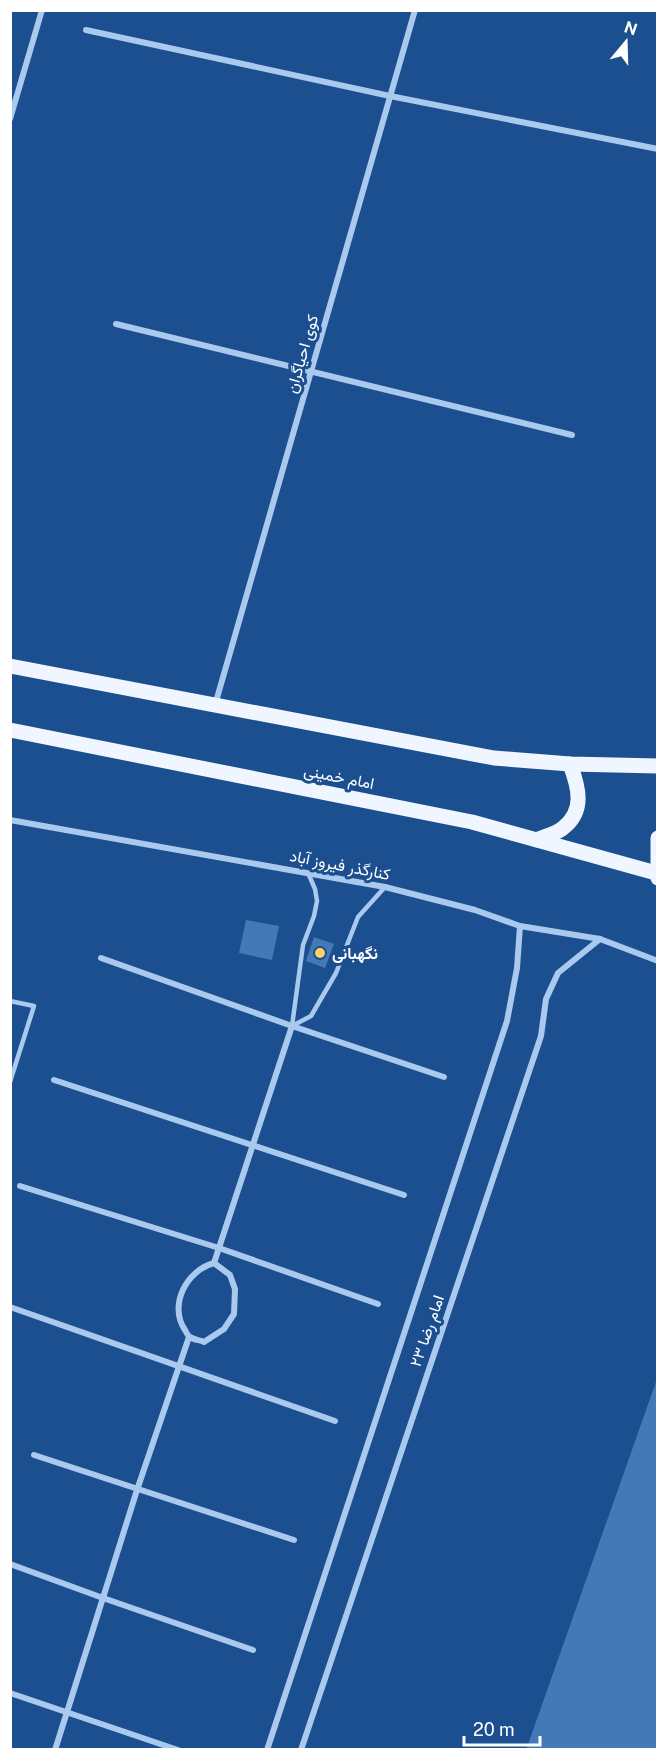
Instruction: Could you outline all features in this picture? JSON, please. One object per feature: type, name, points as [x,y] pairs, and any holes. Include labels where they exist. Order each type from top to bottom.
[{"type":"main road","points":[[10,666],[494,758],[570,764],[657,766]]},
{"type":"main road","name":"امام خمینی","points":[[10,730],[460,819],[657,875]]},
{"type":"main road","points":[[537,840],[562,830],[576,815],[579,793],[570,764]]},
{"type":"main road","points":[[657,838],[657,875]]},
{"type":"street","points":[[10,119],[42,10]]},
{"type":"street","name":"کوی احیاگران","points":[[214,706],[415,10]]},
{"type":"street","points":[[86,30],[390,96],[657,149]]},
{"type":"street","points":[[116,324],[572,435]]},
{"type":"street","name":"کنارگذر فیروز آباد","points":[[10,820],[385,887],[476,910],[520,926],[600,939],[657,962]]},
{"type":"street","name":"امام رضا ۲۳","points":[[267,1749],[507,1021],[517,968],[520,926]]},
{"type":"street","name":"امام رضا ۲۳","points":[[301,1749],[541,1036],[546,999],[558,973],[600,939]]},
{"type":"street","points":[[101,958],[444,1077]]},
{"type":"street","points":[[214,1263],[292,1026]]},
{"type":"street","points":[[54,1080],[404,1195]]},
{"type":"street","points":[[21,1186],[219,1248],[378,1304]]},
{"type":"street","points":[[214,1263],[230,1275],[236,1289],[234,1314],[224,1329],[204,1342],[189,1337],[180,1323],[178,1305],[183,1288],[193,1275],[203,1265],[214,1263]]},
{"type":"street","points":[[10,1307],[334,1421]]},
{"type":"street","points":[[54,1749],[189,1337]]},
{"type":"street","points":[[34,1455],[294,1540]]},
{"type":"street","points":[[10,1564],[253,1650]]},
{"type":"street","points":[[10,1693],[178,1749]]},
{"type":"lane","points":[[292,1026],[303,945],[317,901],[308,873]]},
{"type":"lane","points":[[292,1026],[311,1016],[336,973],[357,917],[385,887]]},
{"type":"lane","points":[[10,1001],[34,1006],[10,1082]]},
{"type":"building","points":[[246,920],[279,926],[272,960],[239,953]]},
{"type":"building","name":"نگهبانی","points":[[314,937],[334,944],[325,968],[306,961]]},
{"type":"building","points":[[657,1379],[658,1750],[526,1750]]},
{"type":"place","name":"نگهبانی","points":[[320,953]]}]
